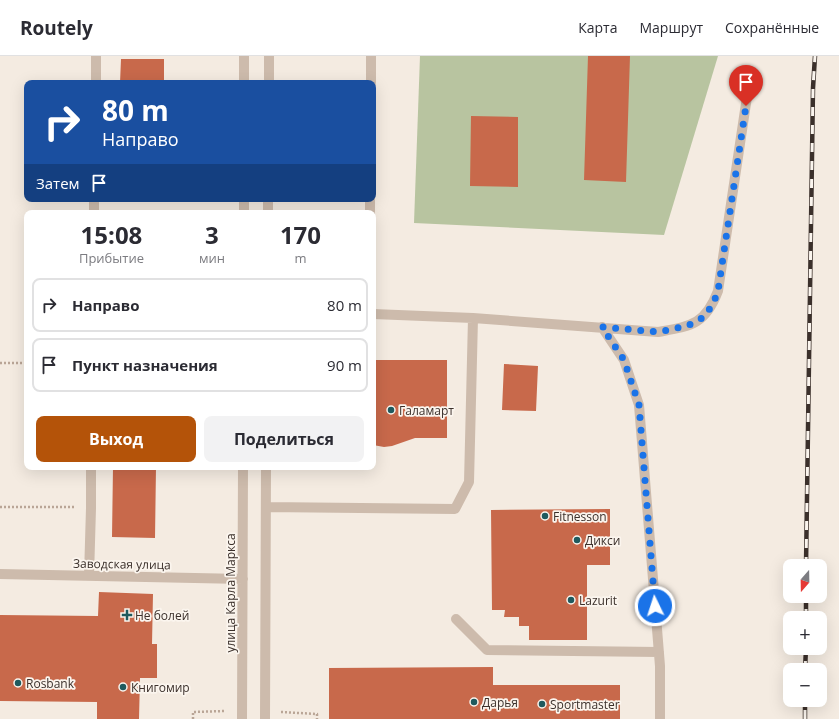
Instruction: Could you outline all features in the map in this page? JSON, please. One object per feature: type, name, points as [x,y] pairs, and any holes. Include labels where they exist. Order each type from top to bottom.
[{"type":"street","points":[[96,56],[96,80]]},
{"type":"street","points":[[244,56],[244,80]]},
{"type":"street","points":[[269,56],[269,80]]},
{"type":"street","points":[[371,56],[371,80]]},
{"type":"street","points":[[376,314],[473,318],[658,332],[687,326],[704,317],[713,304],[718,291],[748,90]]},
{"type":"street","points":[[266,508],[455,509],[469,482],[473,318]]},
{"type":"street","points":[[602,327],[624,360],[639,405],[659,652],[660,719]]},
{"type":"street","points":[[89,576],[91,470]]},
{"type":"street","name":"улица Карла Маркса","points":[[242,719],[243,470]]},
{"type":"street","points":[[265,719],[266,470]]},
{"type":"street","name":"Заводская улица","points":[[0,574],[243,579]]},
{"type":"street","points":[[456,619],[487,650],[659,652]]},
{"type":"path","points":[[0,363],[24,363]]},
{"type":"path","points":[[0,507],[91,508]]},
{"type":"path","points":[[193,712],[193,719]]},
{"type":"path","points":[[317,719],[318,714]]},
{"type":"green space","points":[[420,56],[718,56],[664,235],[414,223]]},
{"type":"building","points":[[588,56],[630,56],[626,182],[584,180]]},
{"type":"building","points":[[121,59],[164,59],[164,80],[120,80]]},
{"type":"building","points":[[471,116],[518,117],[518,187],[470,186]]},
{"type":"building","points":[[376,360],[447,360],[447,438],[415,438],[392,446],[384,447],[376,446]]},
{"type":"building","points":[[504,364],[538,366],[536,411],[502,410]]},
{"type":"building","points":[[113,470],[156,470],[155,538],[112,537]]},
{"type":"building","points":[[610,509],[610,565],[587,565],[587,640],[529,640],[529,626],[519,626],[519,617],[504,617],[505,610],[492,610],[491,510]]},
{"type":"building","points":[[99,592],[153,594],[152,644],[157,644],[157,678],[140,678],[139,719],[97,719],[97,702],[0,701],[0,615],[98,616]]},
{"type":"building","name":"Дарья","points":[[493,667],[493,685],[620,685],[620,719],[329,719],[329,668]]},
{"type":"railway","points":[[806,559],[813,88],[815,56]]},
{"type":"railway","points":[[806,603],[806,611]]},
{"type":"railway","points":[[805,663],[806,655]]},
{"type":"railway","points":[[805,707],[805,719]]},
{"type":"place","name":"Галамарт","points":[[391,410]]},
{"type":"place","name":"Fitnesson","points":[[545,516]]},
{"type":"place","name":"Дикси","points":[[577,540]]},
{"type":"place","name":"Lazurit","points":[[571,600]]},
{"type":"place","name":"Не болей","points":[[127,615]]},
{"type":"place","name":"Rosbank","points":[[18,683]]},
{"type":"place","name":"Книгомир","points":[[123,687]]},
{"type":"place","name":"Дарья","points":[[474,702]]},
{"type":"place","name":"Sportmaster","points":[[542,704]]},
{"type":"route","points":[[655,606],[639,405],[624,360],[602,327],[658,332],[687,326],[704,317],[713,304],[718,291],[746,106]]}]
